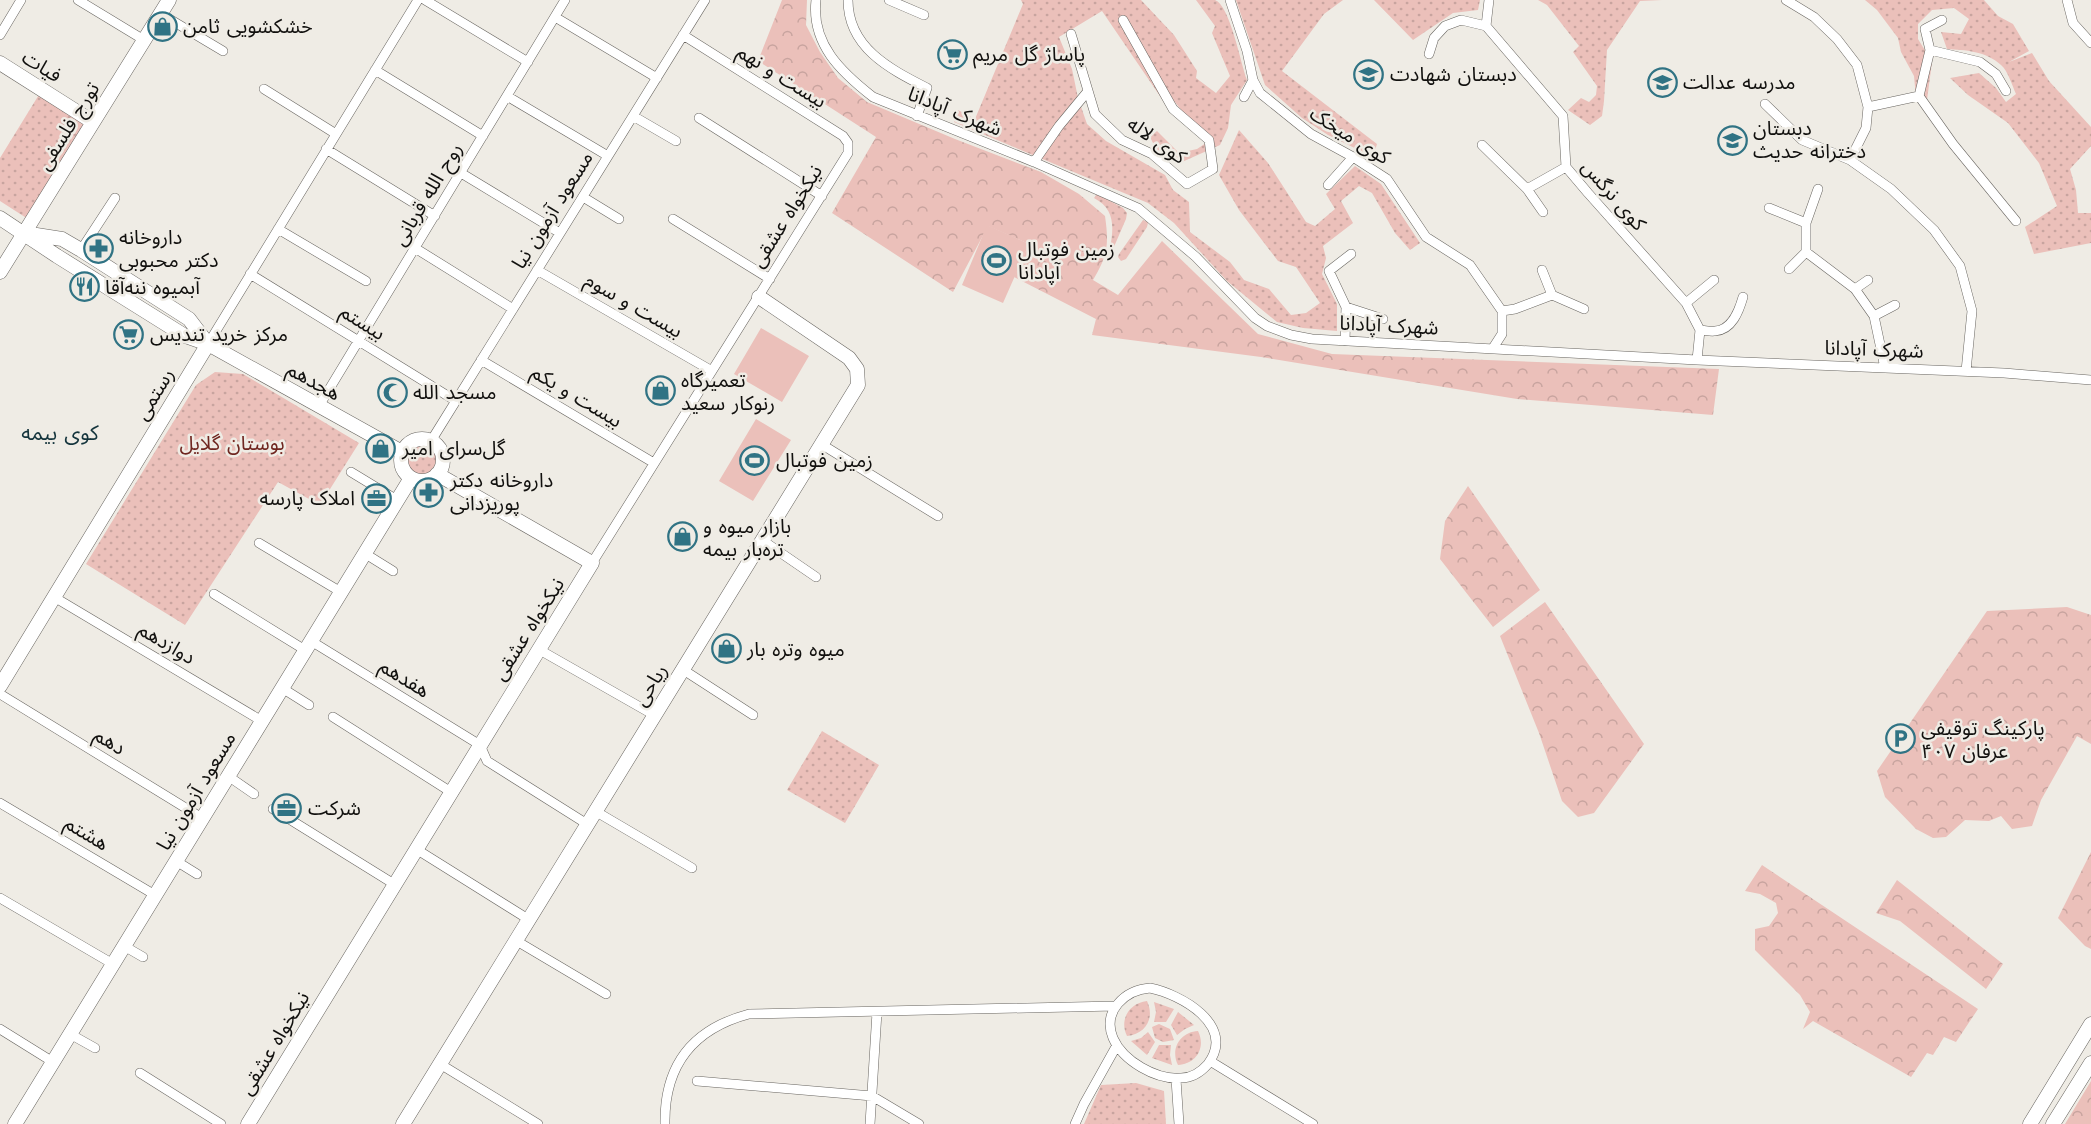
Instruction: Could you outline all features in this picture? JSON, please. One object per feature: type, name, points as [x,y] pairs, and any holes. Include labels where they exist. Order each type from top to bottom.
[{"type":"street","points":[[0,35],[21,0]]},
{"type":"street","points":[[78,0],[144,40]]},
{"type":"street","name":"تورج فلسفی","points":[[0,272],[169,0]]},
{"type":"street","name":"رستمی","points":[[0,686],[418,0]]},
{"type":"street","points":[[425,0],[528,62]]},
{"type":"street","name":"روح الله قربانی","points":[[319,406],[565,0]]},
{"type":"street","name":"مسعود آزمون نیا","points":[[431,441],[705,0]]},
{"type":"street","name":"شهرک آپادانا","points":[[816,0],[816,22],[822,43],[833,61],[851,80],[873,97],[1138,207],[1196,257],[1227,291],[1267,326],[1291,335],[1345,341],[1697,360],[1966,371],[2091,380]]},
{"type":"street","points":[[848,0],[854,31],[871,53],[889,69],[927,88],[917,116]]},
{"type":"street","points":[[889,0],[924,15]]},
{"type":"street","name":"کوی میخک","points":[[1230,0],[1247,51],[1253,80],[1260,93],[1311,134],[1387,179],[1426,237],[1470,265],[1502,311]]},
{"type":"street","points":[[1429,54],[1434,38],[1445,26],[1461,20],[1486,26],[1489,0]]},
{"type":"street","points":[[1786,0],[1814,17],[1837,39],[1857,65],[1868,107],[1866,128],[1850,160]]},
{"type":"street","points":[[2067,0],[2073,23],[2091,44]]},
{"type":"street","points":[[161,14],[223,51]]},
{"type":"street","points":[[555,17],[657,78]]},
{"type":"street","name":"کوی لاله","points":[[1071,34],[1095,114],[1122,140],[1152,154],[1187,184],[1213,169],[1209,140],[1173,109],[1123,20]]},
{"type":"street","points":[[1918,96],[1930,50],[1925,29],[1942,20]]},
{"type":"street","name":"کوی نرگس","points":[[1486,26],[1563,116],[1566,167],[1686,303],[1700,330]]},
{"type":"street","name":"بیست و نهم","points":[[683,35],[843,136],[848,146],[846,156]]},
{"type":"street","points":[[1930,50],[1980,62],[1996,74],[2006,91]]},
{"type":"street","name":"فیات","points":[[0,63],[93,122]]},
{"type":"street","points":[[375,70],[483,136]]},
{"type":"street","points":[[1244,97],[1253,80]]},
{"type":"street","points":[[264,89],[336,134]]},
{"type":"street","points":[[1034,162],[1059,126],[1088,91]]},
{"type":"street","points":[[507,96],[608,156]]},
{"type":"street","points":[[1868,107],[1918,96]]},
{"type":"street","points":[[1918,96],[1953,144],[2016,221]]},
{"type":"street","points":[[1765,104],[1802,140],[1850,160],[1891,189],[1934,230],[1960,266],[1972,311],[1966,371]]},
{"type":"street","points":[[633,116],[676,141]]},
{"type":"street","points":[[699,118],[822,196]]},
{"type":"street","points":[[1482,145],[1527,189],[1543,212]]},
{"type":"street","points":[[326,149],[435,216]]},
{"type":"street","name":"نیکخواه عشقی","points":[[248,1124],[538,649],[846,156]]},
{"type":"street","points":[[1328,185],[1353,157]]},
{"type":"street","points":[[1527,189],[1566,167]]},
{"type":"street","points":[[460,173],[560,233]]},
{"type":"street","points":[[1789,269],[1806,252],[1806,223],[1818,189]]},
{"type":"street","points":[[583,197],[619,219]]},
{"type":"street","points":[[81,250],[115,198]]},
{"type":"street","points":[[1769,208],[1806,223]]},
{"type":"street","name":"هجدهم","points":[[0,218],[185,336],[208,344],[402,452]]},
{"type":"street","points":[[673,219],[770,279]]},
{"type":"street","points":[[278,229],[366,281]]},
{"type":"street","points":[[24,233],[62,239],[81,250],[189,319],[208,344]]},
{"type":"street","points":[[415,248],[513,309]]},
{"type":"street","points":[[1806,252],[1856,289],[1874,316],[1885,368]]},
{"type":"street","points":[[1345,341],[1346,307],[1329,271],[1351,254]]},
{"type":"street","name":"بیست و سوم","points":[[537,270],[712,371]]},
{"type":"street","points":[[1542,270],[1552,295]]},
{"type":"street","name":"بیستم","points":[[250,274],[456,401]]},
{"type":"street","points":[[1686,303],[1714,279]]},
{"type":"street","points":[[1856,289],[1868,280]]},
{"type":"street","points":[[1493,348],[1502,334],[1502,311],[1515,309],[1552,295],[1584,309]]},
{"type":"street","name":"ریاحی","points":[[403,1124],[858,385],[857,369],[849,358],[759,297]]},
{"type":"street","points":[[1697,360],[1700,330],[1717,332],[1730,324],[1739,312],[1743,297]]},
{"type":"street","points":[[1874,316],[1895,305]]},
{"type":"street","points":[[1346,307],[1383,319]]},
{"type":"street","name":"بیست و یکم","points":[[481,360],[654,463]]},
{"type":"street","points":[[417,439],[431,441],[442,456],[441,469],[424,481],[411,478],[401,466],[405,446],[417,439]]},
{"type":"street","points":[[821,444],[938,516]]},
{"type":"street","points":[[351,472],[397,500]]},
{"type":"street","points":[[437,474],[592,563]]},
{"type":"street","name":"مسعود آزمون نیا","points":[[18,1123],[70,1034],[411,478]]},
{"type":"street","points":[[762,540],[816,577]]},
{"type":"street","points":[[259,543],[341,592]]},
{"type":"street","points":[[364,553],[393,571]]},
{"type":"street","name":"هفدهم","points":[[214,594],[308,645],[480,745],[488,761],[587,824]]},
{"type":"street","name":"دوازدهم","points":[[54,597],[262,721]]},
{"type":"street","points":[[538,649],[654,716]]},
{"type":"street","points":[[682,669],[753,715]]},
{"type":"street","points":[[282,688],[309,705]]},
{"type":"street","name":"دهم","points":[[0,694],[202,818]]},
{"type":"street","points":[[333,717],[451,792]]},
{"type":"street","points":[[228,776],[254,794]]},
{"type":"street","name":"هشتم","points":[[0,803],[155,895]]},
{"type":"street","points":[[273,809],[394,884]]},
{"type":"street","points":[[595,811],[692,868]]},
{"type":"street","points":[[416,849],[528,920]]},
{"type":"street","points":[[176,861],[197,874]]},
{"type":"street","points":[[0,898],[113,964]]},
{"type":"street","points":[[515,940],[606,994]]},
{"type":"street","points":[[124,946],[143,957]]},
{"type":"street","points":[[1140,989],[1161,990],[1182,999],[1201,1013],[1213,1031],[1215,1041],[1210,1060],[1196,1075],[1176,1079],[1143,1068],[1125,1054],[1112,1036],[1111,1026],[1115,1006],[1130,992],[1140,989]]},
{"type":"street","points":[[665,1124],[669,1086],[681,1057],[707,1031],[728,1019],[749,1014],[1115,1006]]},
{"type":"street","points":[[870,1124],[877,1012]]},
{"type":"street","points":[[2030,1124],[2091,1024]]},
{"type":"street","points":[[0,1029],[53,1062]]},
{"type":"street","points":[[70,1034],[95,1048]]},
{"type":"street","points":[[1075,1124],[1117,1045]]},
{"type":"street","points":[[1210,1060],[1313,1124]]},
{"type":"street","points":[[2053,1124],[2091,1063]]},
{"type":"street","points":[[440,1064],[538,1124]]},
{"type":"street","points":[[140,1073],[221,1124]]},
{"type":"street","points":[[1176,1079],[1179,1124]]},
{"type":"street","points":[[697,1081],[872,1096],[919,1124]]},
{"type":"green space","points":[[782,0],[807,0],[806,25],[820,52],[838,78],[867,102],[1041,172],[1079,194],[1105,216],[1106,249],[1093,280],[1118,295],[1162,241],[1258,334],[1332,354],[1719,369],[1713,415],[1517,399],[1261,357],[1092,335],[1096,319],[1014,277],[1029,244],[988,226],[953,292],[832,213],[876,137],[758,61]]},
{"type":"green space","points":[[1021,0],[1141,0],[1174,35],[1197,71],[1196,78],[1216,93],[1230,76],[1212,33],[1215,26],[1196,0],[1215,0],[1220,4],[1230,24],[1247,80],[1231,105],[1228,128],[1220,145],[1182,162],[1157,151],[1150,137],[1157,131],[1179,153],[1197,149],[1206,143],[1175,102],[1166,105],[1102,11],[1059,37],[1072,69],[1078,98],[1087,124],[1106,141],[1165,175],[1173,190],[1189,202],[1190,232],[1230,262],[1244,280],[1269,289],[1291,315],[1306,313],[1320,303],[1296,267],[1278,261],[1239,210],[1219,175],[1239,130],[1268,163],[1306,222],[1315,226],[1335,209],[1326,194],[1355,166],[1381,184],[1420,243],[1410,250],[1395,233],[1372,193],[1359,186],[1341,201],[1353,223],[1323,246],[1326,258],[1322,274],[1337,304],[1337,331],[1303,328],[1277,322],[1227,281],[1174,223],[1148,203],[954,122],[958,110],[975,119],[1023,4]]},
{"type":"green space","points":[[1236,0],[1343,0],[1324,14],[1282,71],[1377,144],[1373,157],[1328,135],[1302,118],[1265,85]]},
{"type":"green space","points":[[1374,0],[1480,0],[1478,10],[1453,13],[1413,40]]},
{"type":"green space","points":[[1538,0],[1662,0],[1640,1],[1607,50],[1602,116],[1590,125],[1568,110],[1581,98],[1589,102],[1596,95],[1597,86],[1573,52],[1579,46],[1547,5]]},
{"type":"green space","points":[[1865,0],[1984,0],[1998,16],[2013,24],[2029,51],[2009,62],[2032,53],[2049,81],[2091,127],[2091,146],[2070,169],[2076,190],[2078,213],[2091,213],[2091,243],[2034,254],[2025,227],[2057,206],[2039,163],[2008,123],[1968,95],[1950,78],[1979,73],[1996,88],[2006,102],[2016,94],[2006,71],[1995,60],[1975,52],[1947,49],[1941,32],[1961,34],[1969,19],[1954,8],[1932,10],[1918,24],[1918,39],[1932,62],[1927,100],[1916,98],[1914,76],[1901,52],[1898,38],[1877,10]]},
{"type":"green space","points":[[40,93],[91,125],[28,219],[0,201],[0,158]]},
{"type":"green space","points":[[1097,194],[1123,208],[1127,213],[1113,249],[1110,248],[1111,219],[1106,208],[1094,198]]},
{"type":"green space","points":[[1143,220],[1148,222],[1147,227],[1126,259],[1121,261],[1119,254]]},
{"type":"green space","name":"زمین فوتبال آپادانا","points":[[987,225],[1029,244],[1003,303],[962,285]]},
{"type":"green space","points":[[761,328],[809,356],[782,402],[734,374]]},
{"type":"green space","name":"بوستان گلایل","points":[[215,372],[243,374],[359,443],[320,505],[278,482],[185,625],[86,564],[196,385]]},
{"type":"green space","name":"زمین فوتبال","points":[[756,419],[791,440],[753,501],[719,481]]},
{"type":"green space","points":[[422,445],[433,449],[437,460],[433,471],[422,475],[411,471],[407,460],[411,449]]},
{"type":"green space","points":[[1468,486],[1540,590],[1493,627],[1440,559],[1445,521]]},
{"type":"green space","points":[[1545,602],[1644,744],[1594,813],[1578,817],[1562,801],[1539,733],[1500,636]]},
{"type":"green space","points":[[2067,607],[2091,615],[2091,744],[2077,736],[2041,800],[2032,826],[2012,829],[2001,816],[1989,821],[1965,820],[1946,837],[1933,838],[1916,829],[1885,797],[1877,771],[1987,611]]},
{"type":"green space","points":[[822,731],[879,765],[845,823],[787,790]]},
{"type":"green space","points":[[2091,852],[2091,949],[2085,946],[2058,918]]},
{"type":"green space","points":[[1762,865],[1978,1009],[1956,1042],[1944,1037],[1933,1055],[1927,1053],[1911,1077],[1813,1021],[1803,1029],[1810,1012],[1800,995],[1755,950],[1755,929],[1769,926],[1778,913],[1776,903],[1760,894],[1745,891]]},
{"type":"green space","points":[[1897,880],[2003,964],[1986,989],[1900,921],[1876,913]]},
{"type":"green space","points":[[1147,1001],[1150,1013],[1147,1024],[1144,1029],[1134,1035],[1127,1036],[1124,1024],[1127,1013],[1135,1005]]},
{"type":"green space","points":[[1154,1002],[1174,1009],[1166,1022],[1154,1022],[1156,1012]]},
{"type":"green space","points":[[1178,1012],[1194,1025],[1177,1035],[1171,1025]]},
{"type":"green space","points":[[1159,1024],[1170,1029],[1174,1040],[1163,1042],[1155,1038],[1152,1027]]},
{"type":"green space","points":[[1198,1031],[1201,1043],[1198,1054],[1190,1062],[1178,1065],[1175,1053],[1178,1042],[1186,1034]]},
{"type":"green space","points":[[1148,1032],[1155,1042],[1147,1055],[1131,1041],[1141,1038]]},
{"type":"green space","points":[[1159,1045],[1171,1045],[1172,1065],[1152,1058]]},
{"type":"green space","points":[[2091,1081],[2091,1124],[2065,1124]]},
{"type":"green space","points":[[1136,1083],[1164,1091],[1166,1124],[1084,1124],[1101,1085]]},
{"type":"place","name":"خشکشویی ثامن","points":[[162,26]]},
{"type":"place","name":"پاساژ گل مریم","points":[[952,54]]},
{"type":"place","name":"دبستان شهادت","points":[[1369,74]]},
{"type":"place","name":"مدرسه عدالت","points":[[1662,82]]},
{"type":"place","name":"دبستان دخترانه حدیث","points":[[1732,140]]},
{"type":"place","name":"داروخانه دکتر محبوبی","points":[[98,248]]},
{"type":"place","name":"زمین فوتبال آپادانا","points":[[997,260]]},
{"type":"place","name":"آبمیوه ننه‌آقا","points":[[84,287]]},
{"type":"place","name":"مرکز خرید تندیس","points":[[129,334]]},
{"type":"place","name":"تعمیرگاه رنوکار سعید","points":[[660,391]]},
{"type":"place","name":"مسجد الله","points":[[392,392]]},
{"type":"place","name":"گل‌سرای امیر","points":[[381,448]]},
{"type":"place","name":"زمین فوتبال","points":[[755,460]]},
{"type":"place","name":"داروخانه دکتر پوریزدانی","points":[[429,492]]},
{"type":"place","name":"املاک پارسه","points":[[376,498]]},
{"type":"place","name":"بازار میوه و تره‌بار بیمه","points":[[682,537]]},
{"type":"place","name":"میوه وتره بار","points":[[726,649]]},
{"type":"place","name":"پارکینگ توقیفی عرفان ۴۰۷","points":[[1900,739]]},
{"type":"place","name":"شرکت","points":[[287,808]]},
{"type":"district","name":"کوی بیمه","points":[[60,432]]}]
